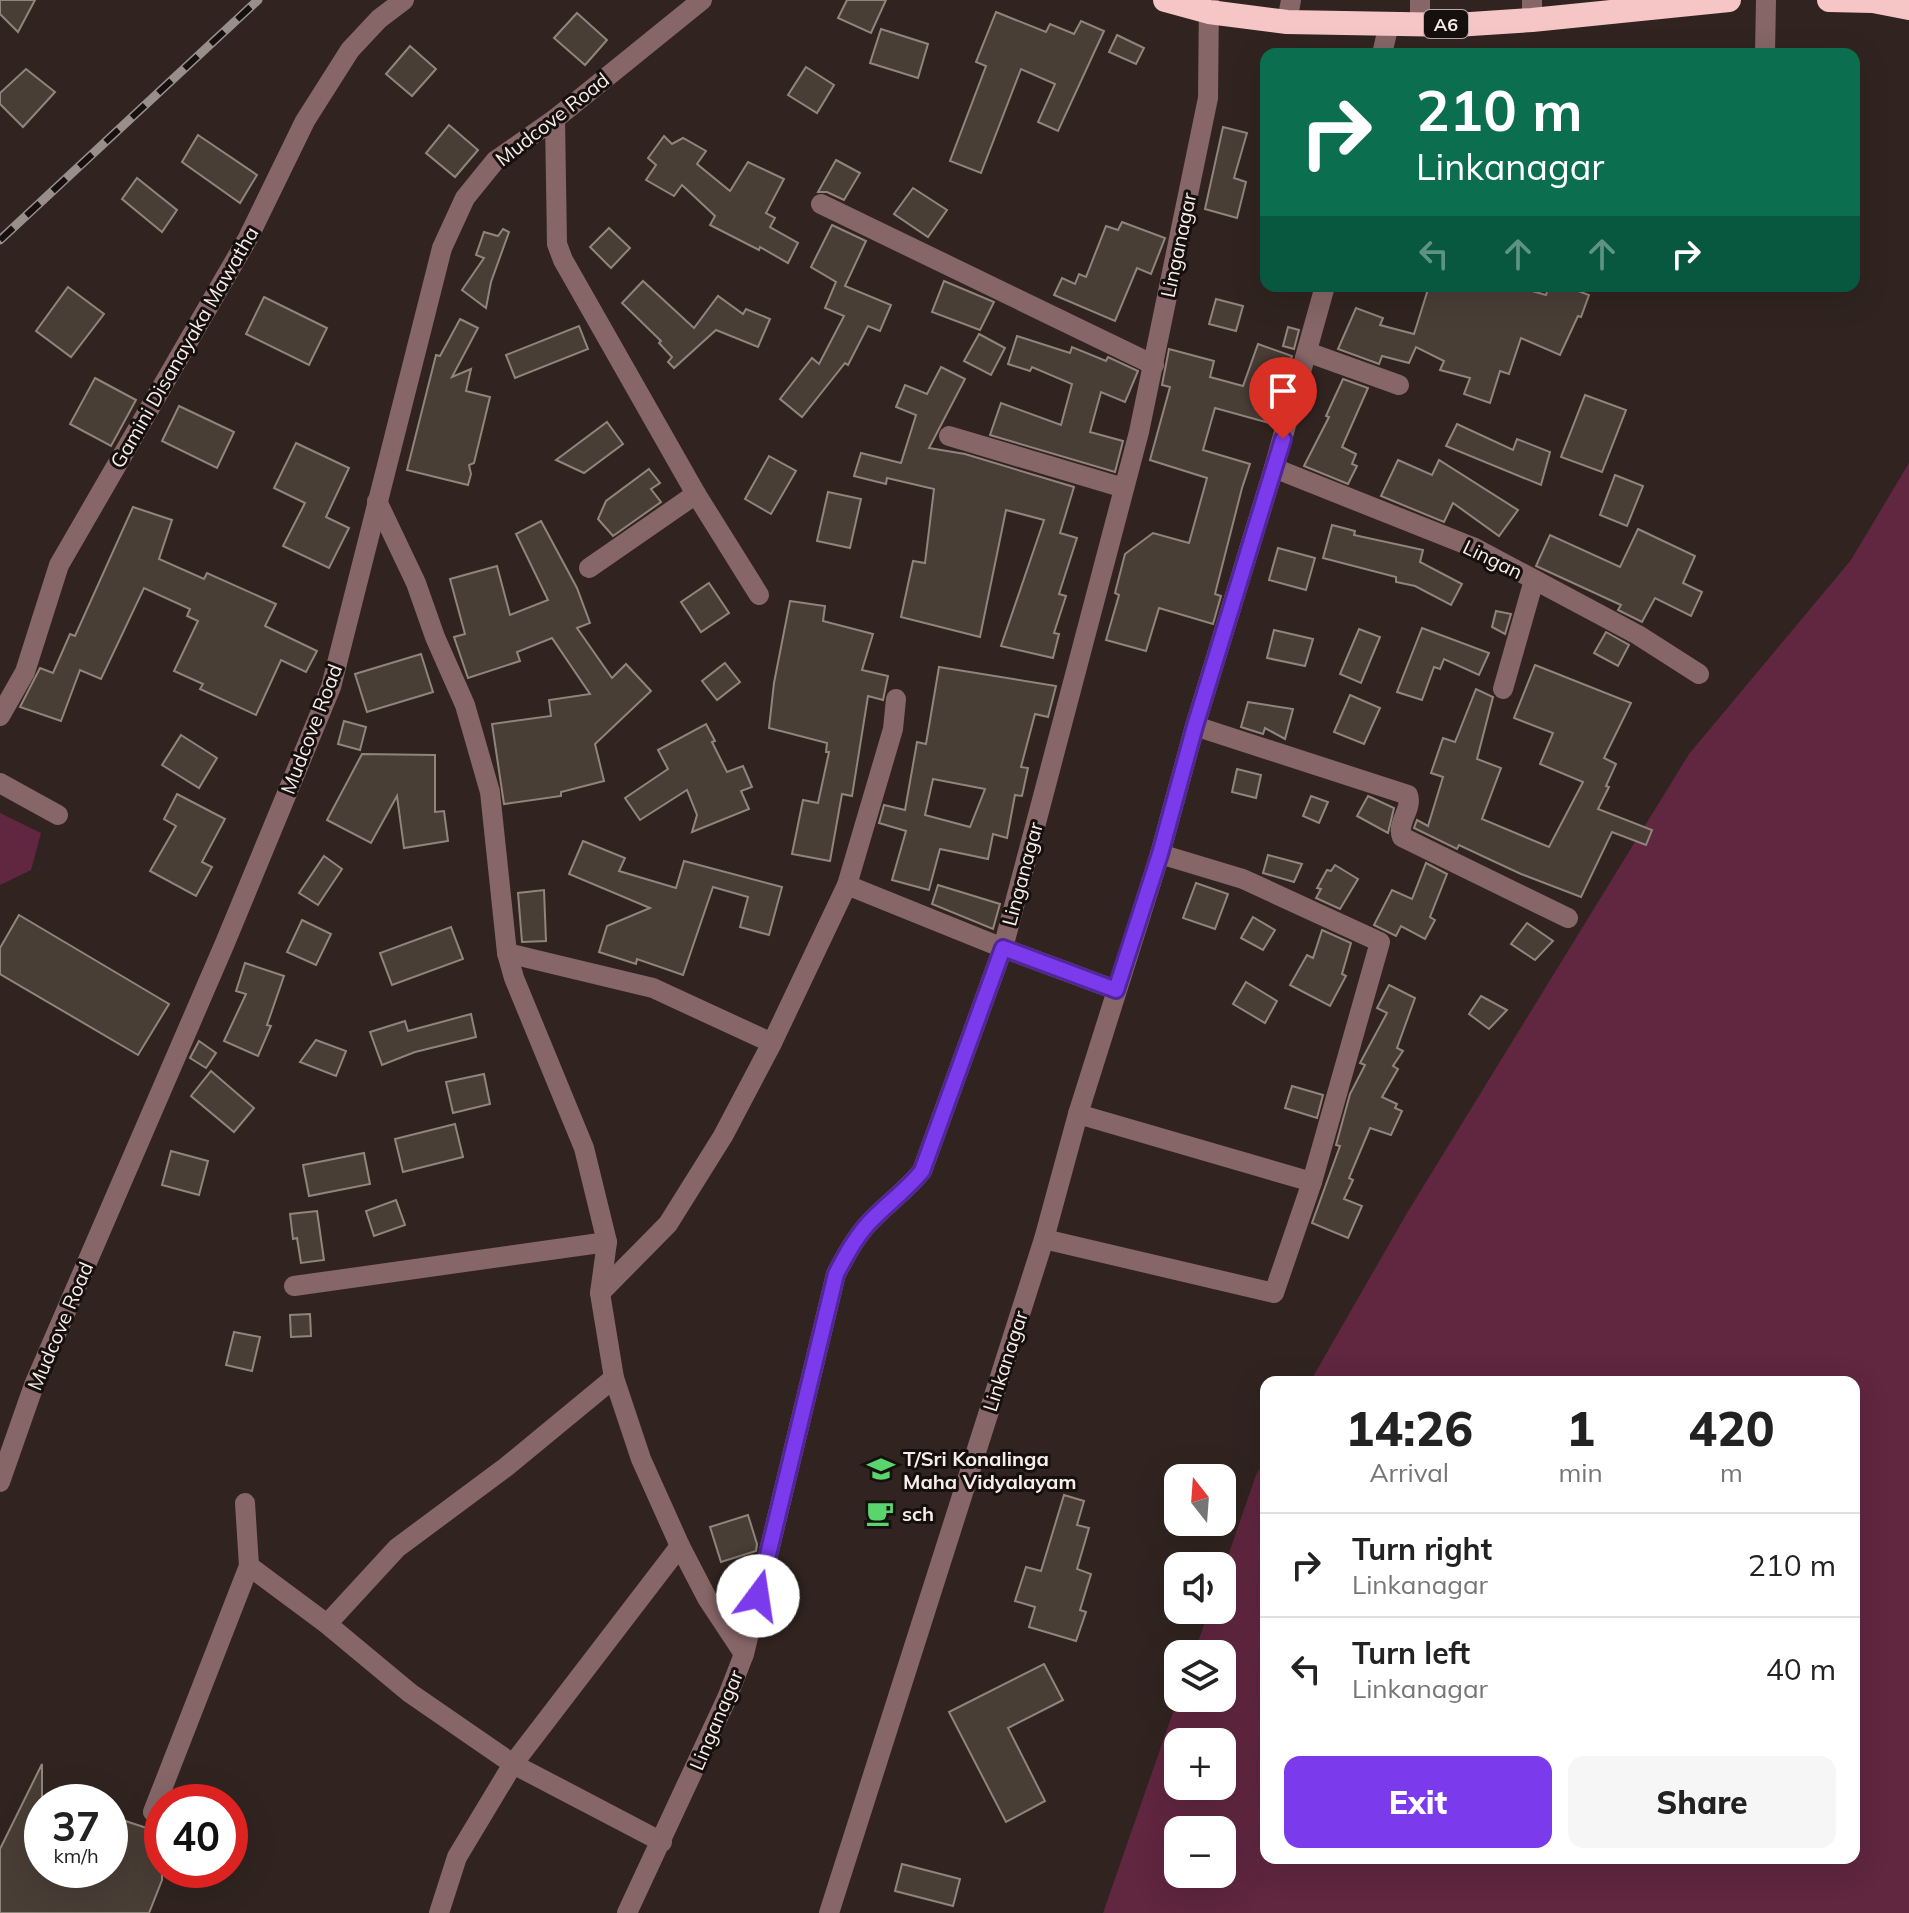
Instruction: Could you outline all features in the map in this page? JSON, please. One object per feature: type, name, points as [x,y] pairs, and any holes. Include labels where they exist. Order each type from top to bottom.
[{"type":"highway","name":"A6","points":[[1165,0],[1389,24],[1420,12],[1456,25],[1532,10],[1729,0]]},
{"type":"highway","points":[[1829,0],[1873,0],[1909,8]]},
{"type":"street","name":"Gamini Disanayaka Mawatha","points":[[0,716],[25,672],[59,565],[248,238],[305,121],[350,50],[379,19],[404,0]]},
{"type":"street","name":"Mudcove Road","points":[[0,1482],[34,1385],[225,943],[331,687],[442,248],[465,198],[495,161],[555,119],[702,0]]},
{"type":"street","points":[[1765,48],[1766,0]]},
{"type":"street","name":"Linganagar","points":[[627,1913],[662,1842],[744,1654],[836,1274],[850,1247],[869,1223],[922,1171],[1003,948],[1154,365],[1208,98],[1209,6]]},
{"type":"street","points":[[1383,48],[1389,24]]},
{"type":"street","points":[[555,119],[557,244],[563,260],[696,494],[759,595]]},
{"type":"street","points":[[821,204],[1154,365]]},
{"type":"street","name":"Linkanagar","points":[[829,1913],[1044,1239],[1078,1114],[1160,854],[1323,292]]},
{"type":"street","points":[[1307,352],[1399,385]]},
{"type":"street","points":[[949,436],[1124,488]]},
{"type":"street","name":"Lingan","points":[[1274,468],[1475,548],[1638,635],[1699,674]]},
{"type":"street","points":[[589,568],[696,494]]},
{"type":"street","points":[[377,501],[416,583],[435,637],[465,705],[490,792],[507,953],[514,978],[584,1148],[607,1242],[600,1293],[614,1378],[641,1459],[680,1546],[707,1598],[744,1654]]},
{"type":"street","points":[[1503,689],[1534,580]]},
{"type":"street","points":[[600,1293],[668,1224],[723,1136],[772,1043],[847,885],[893,729],[896,699]]},
{"type":"street","points":[[1195,726],[1408,795],[1410,802],[1400,829],[1402,837],[1568,918]]},
{"type":"street","points":[[0,783],[58,815]]},
{"type":"street","points":[[1044,1239],[1274,1293],[1312,1182],[1380,942],[1243,879],[1160,854]]},
{"type":"street","points":[[847,885],[1116,990]]},
{"type":"street","points":[[507,953],[653,988],[772,1043]]},
{"type":"street","points":[[1078,1114],[1312,1182]]},
{"type":"street","points":[[294,1286],[607,1242]]},
{"type":"street","points":[[327,1624],[397,1548],[506,1467],[614,1378]]},
{"type":"street","points":[[164,1784],[249,1566],[245,1503]]},
{"type":"street","points":[[439,1913],[457,1857],[513,1764],[680,1546]]},
{"type":"street","points":[[249,1566],[327,1624],[410,1693],[513,1764],[662,1842]]},
{"type":"shaded area","points":[[1909,463],[1909,1913],[1103,1913],[1164,1738],[1164,1800],[1236,1800],[1236,1728],[1168,1728],[1173,1712],[1236,1712],[1236,1640],[1199,1640],[1204,1624],[1236,1624],[1236,1552],[1229,1552],[1260,1468],[1260,1864],[1860,1864],[1860,1376],[1313,1376],[1407,1213],[1689,754],[1851,560]]},
{"type":"shaded area","points":[[0,813],[41,833],[31,870],[0,885]]},
{"type":"building","points":[[0,0],[35,0],[18,32],[0,14]]},
{"type":"building","points":[[847,0],[886,0],[871,33],[838,18]]},
{"type":"building","points":[[996,12],[1046,32],[1050,24],[1074,34],[1081,21],[1104,31],[1058,131],[1038,122],[1055,84],[1021,69],[981,173],[950,161],[986,66],[976,62]]},
{"type":"building","points":[[577,13],[607,40],[585,65],[554,38]]},
{"type":"building","points":[[881,29],[928,44],[918,78],[870,63]]},
{"type":"building","points":[[1117,35],[1144,48],[1136,64],[1109,52]]},
{"type":"building","points":[[410,46],[436,69],[412,96],[386,74]]},
{"type":"building","points":[[806,67],[834,85],[817,113],[788,95]]},
{"type":"building","points":[[26,69],[55,92],[23,127],[0,104],[0,93]]},
{"type":"building","points":[[449,125],[478,150],[455,177],[426,153]]},
{"type":"building","points":[[1223,127],[1247,133],[1234,178],[1246,182],[1237,218],[1205,209]]},
{"type":"building","points":[[198,135],[257,175],[240,203],[182,162]]},
{"type":"building","points":[[664,136],[672,144],[683,138],[706,151],[697,164],[730,191],[748,162],[784,179],[766,213],[775,218],[770,227],[798,243],[788,263],[710,225],[715,216],[682,185],[674,196],[646,180],[656,165],[648,158]]},
{"type":"building","points":[[836,160],[860,173],[844,200],[827,192],[818,192]]},
{"type":"building","points":[[137,178],[177,210],[162,232],[122,199]]},
{"type":"building","points":[[913,188],[947,210],[928,237],[894,214]]},
{"type":"building","points":[[1122,222],[1165,238],[1151,274],[1137,268],[1115,321],[1054,295],[1062,278],[1075,284],[1079,274],[1086,277],[1106,226],[1118,230]]},
{"type":"building","points":[[832,225],[866,241],[845,286],[891,305],[880,331],[868,326],[848,365],[845,363],[802,417],[780,399],[812,358],[819,364],[844,316],[825,308],[836,282],[811,267]]},
{"type":"building","points":[[609,228],[630,248],[611,268],[590,247]]},
{"type":"building","points":[[503,229],[509,232],[491,282],[486,308],[462,290],[484,258],[476,255],[484,232],[498,236]]},
{"type":"building","points":[[643,281],[694,328],[718,296],[743,314],[746,309],[770,319],[758,347],[716,330],[674,368],[668,362],[672,357],[659,343],[661,341],[622,303]]},
{"type":"building","points":[[944,281],[994,302],[980,330],[932,312]]},
{"type":"building","points":[[68,287],[104,314],[71,357],[36,331]]},
{"type":"building","points":[[1427,292],[1535,292],[1546,295],[1547,292],[1581,292],[1589,295],[1560,355],[1521,338],[1509,374],[1500,371],[1490,403],[1464,394],[1470,378],[1440,370],[1444,361],[1416,347],[1409,363],[1382,356],[1379,364],[1338,349],[1356,308],[1383,318],[1380,325],[1414,334]]},
{"type":"building","points":[[264,297],[327,328],[309,365],[246,334]]},
{"type":"building","points":[[1216,299],[1243,306],[1236,331],[1209,324]]},
{"type":"building","points":[[460,319],[478,328],[452,377],[471,369],[466,391],[490,397],[474,463],[469,465],[471,474],[468,485],[407,470],[436,355],[440,356]]},
{"type":"building","points":[[579,326],[588,349],[515,378],[506,355]]},
{"type":"building","points":[[1288,327],[1299,330],[1294,349],[1283,346]]},
{"type":"building","points":[[979,334],[1005,348],[991,375],[964,361]]},
{"type":"building","points":[[1017,336],[1070,353],[1072,347],[1106,361],[1108,357],[1138,371],[1125,402],[1101,392],[1090,432],[1123,441],[1115,472],[990,435],[1001,403],[1061,425],[1072,384],[1032,367],[1030,371],[1008,364]]},
{"type":"building","points":[[1258,344],[1292,356],[1278,395],[1281,396],[1273,424],[1215,408],[1203,450],[1250,464],[1215,594],[1221,596],[1213,624],[1159,608],[1146,651],[1106,640],[1119,595],[1115,593],[1125,554],[1153,533],[1189,543],[1207,478],[1150,460],[1170,387],[1162,385],[1169,349],[1214,361],[1210,377],[1243,386]]},
{"type":"building","points":[[941,367],[965,379],[929,448],[965,454],[1074,487],[1060,533],[1077,538],[1059,594],[1066,596],[1054,633],[1059,634],[1053,658],[1001,646],[1044,520],[1006,510],[980,637],[901,617],[913,561],[925,563],[934,489],[887,478],[886,484],[854,476],[861,453],[901,463],[916,415],[896,407],[905,385],[927,394]]},
{"type":"building","points":[[95,378],[136,400],[111,446],[70,424]]},
{"type":"building","points":[[1343,379],[1368,388],[1342,447],[1356,454],[1352,464],[1357,466],[1348,484],[1304,466],[1329,417],[1326,416]]},
{"type":"building","points":[[1585,395],[1626,410],[1602,472],[1561,457]]},
{"type":"building","points":[[179,406],[234,432],[217,468],[162,441]]},
{"type":"building","points":[[607,422],[623,444],[584,473],[556,460]]},
{"type":"building","points":[[1457,424],[1513,450],[1517,439],[1550,452],[1541,485],[1446,446]]},
{"type":"building","points":[[296,443],[349,468],[326,517],[349,528],[329,568],[283,546],[305,503],[274,488]]},
{"type":"building","points":[[769,456],[796,471],[771,514],[745,499]]},
{"type":"building","points":[[1398,460],[1432,475],[1439,460],[1518,510],[1499,536],[1453,503],[1444,522],[1381,496]]},
{"type":"building","points":[[649,469],[660,483],[651,489],[661,502],[613,536],[598,519],[606,501]]},
{"type":"building","points":[[1615,475],[1643,486],[1627,526],[1600,515]]},
{"type":"building","points":[[828,492],[861,499],[850,548],[817,541]]},
{"type":"building","points":[[133,507],[172,520],[159,559],[204,579],[207,573],[276,604],[265,626],[317,651],[306,672],[281,660],[256,715],[200,689],[203,684],[174,671],[198,621],[187,616],[190,609],[144,588],[101,679],[80,670],[61,721],[20,707],[40,668],[53,673],[70,634],[75,636]]},
{"type":"building","points":[[541,521],[577,588],[590,623],[577,628],[612,678],[626,664],[651,691],[595,744],[604,781],[561,792],[561,796],[504,804],[492,724],[551,716],[549,700],[590,694],[552,638],[517,652],[520,661],[468,678],[454,637],[465,634],[450,579],[497,566],[510,615],[548,600],[516,534]]},
{"type":"building","points":[[1332,525],[1355,531],[1354,535],[1423,550],[1420,562],[1462,584],[1451,605],[1415,586],[1396,582],[1396,577],[1323,558]]},
{"type":"building","points":[[1638,529],[1695,556],[1683,583],[1702,592],[1691,616],[1655,598],[1642,622],[1618,610],[1621,605],[1536,566],[1550,535],[1620,567]]},
{"type":"building","points":[[1278,548],[1315,558],[1306,590],[1269,580]]},
{"type":"building","points":[[709,583],[729,613],[701,632],[681,602]]},
{"type":"building","points":[[790,601],[825,606],[823,621],[873,634],[862,670],[888,676],[883,700],[868,696],[852,796],[842,794],[830,861],[792,854],[803,800],[818,803],[829,752],[826,752],[827,743],[769,728],[774,683]]},
{"type":"building","points":[[1496,611],[1511,614],[1505,634],[1492,627]]},
{"type":"building","points":[[1422,628],[1489,653],[1479,675],[1444,659],[1440,669],[1434,667],[1422,700],[1397,692]]},
{"type":"building","points":[[1359,629],[1380,637],[1361,683],[1340,674]]},
{"type":"building","points":[[1274,630],[1313,639],[1305,666],[1267,658]]},
{"type":"building","points":[[1606,632],[1629,645],[1618,666],[1594,653]]},
{"type":"building","points":[[421,654],[433,692],[367,712],[355,674]]},
{"type":"building","points":[[725,663],[740,682],[717,700],[702,681]]},
{"type":"building","points":[[1535,665],[1631,703],[1604,758],[1616,764],[1598,809],[1652,830],[1646,845],[1612,832],[1581,897],[1459,845],[1457,849],[1414,828],[1417,820],[1428,826],[1443,777],[1431,773],[1443,738],[1455,742],[1476,689],[1493,697],[1477,759],[1501,768],[1482,819],[1549,847],[1583,782],[1540,764],[1553,733],[1514,718]]},
{"type":"building","points":[[939,667],[1056,686],[1048,717],[1035,714],[1021,767],[1028,768],[1022,796],[1015,795],[1007,838],[993,834],[988,859],[940,849],[929,890],[892,880],[906,831],[879,823],[884,805],[905,810],[917,742],[926,744]],"holes":[[[933,779],[985,789],[970,827],[925,815]]]},
{"type":"building","points":[[1350,695],[1380,708],[1364,744],[1334,732]]},
{"type":"building","points":[[1248,702],[1293,709],[1285,739],[1265,728],[1263,734],[1241,727]]},
{"type":"building","points":[[344,721],[366,727],[360,750],[338,744]]},
{"type":"building","points":[[706,724],[727,772],[743,766],[752,787],[741,791],[749,809],[692,832],[697,815],[687,790],[640,820],[625,798],[668,769],[658,750]]},
{"type":"building","points":[[181,735],[217,758],[199,788],[162,765]]},
{"type":"building","points":[[362,754],[435,755],[435,812],[444,811],[448,841],[404,848],[397,796],[371,843],[327,820]]},
{"type":"building","points":[[1237,769],[1261,775],[1256,798],[1232,792]]},
{"type":"building","points":[[177,794],[225,819],[202,862],[212,867],[196,896],[150,871],[176,826],[164,819]]},
{"type":"building","points":[[1311,796],[1328,802],[1319,823],[1303,816]]},
{"type":"building","points":[[1368,796],[1394,808],[1388,833],[1357,816]]},
{"type":"building","points":[[583,841],[625,858],[619,871],[676,888],[684,861],[782,887],[769,935],[740,927],[748,897],[713,887],[683,975],[637,959],[636,964],[599,952],[607,926],[650,908],[569,874]]},
{"type":"building","points":[[1268,855],[1302,864],[1294,882],[1263,873]]},
{"type":"building","points":[[324,856],[342,869],[318,905],[299,893]]},
{"type":"building","points":[[1426,863],[1447,874],[1430,917],[1435,920],[1425,939],[1401,926],[1396,936],[1374,925],[1392,890],[1412,899]]},
{"type":"building","points":[[1335,865],[1358,879],[1340,909],[1316,898],[1321,889],[1317,888],[1327,870],[1331,871]]},
{"type":"building","points":[[1196,883],[1228,894],[1215,929],[1183,918]]},
{"type":"building","points":[[938,885],[1000,904],[993,929],[932,904]]},
{"type":"building","points":[[544,890],[546,941],[522,942],[518,893]]},
{"type":"building","points":[[19,915],[169,1004],[138,1055],[0,974],[0,948]]},
{"type":"building","points":[[1253,917],[1275,930],[1263,950],[1241,938]]},
{"type":"building","points":[[302,920],[331,934],[316,965],[287,952]]},
{"type":"building","points":[[1527,923],[1553,941],[1535,960],[1511,944]]},
{"type":"building","points":[[451,927],[463,959],[392,985],[380,953]]},
{"type":"building","points":[[1322,930],[1351,943],[1342,974],[1346,976],[1330,1006],[1290,985],[1307,955],[1313,958]]},
{"type":"building","points":[[245,963],[284,976],[267,1025],[271,1026],[258,1056],[224,1041],[246,994],[236,991]]},
{"type":"building","points":[[1246,982],[1277,1001],[1265,1023],[1233,1004]]},
{"type":"building","points":[[1389,985],[1415,998],[1397,1048],[1403,1051],[1393,1066],[1398,1069],[1382,1097],[1397,1104],[1395,1108],[1402,1111],[1391,1135],[1370,1128],[1349,1178],[1353,1180],[1344,1199],[1362,1206],[1348,1238],[1312,1223],[1340,1146],[1336,1145],[1350,1094],[1365,1065],[1360,1063],[1387,1013],[1377,1008]]},
{"type":"building","points":[[1481,996],[1507,1010],[1489,1029],[1469,1014]]},
{"type":"building","points":[[471,1014],[476,1037],[415,1052],[382,1065],[370,1032],[405,1021],[408,1031]]},
{"type":"building","points":[[316,1040],[346,1051],[336,1076],[300,1062]]},
{"type":"building","points":[[199,1041],[216,1053],[206,1068],[190,1058]]},
{"type":"building","points":[[211,1071],[254,1108],[234,1132],[191,1096]]},
{"type":"building","points":[[484,1074],[490,1104],[453,1113],[446,1082]]},
{"type":"building","points":[[1292,1086],[1323,1095],[1317,1118],[1285,1108]]},
{"type":"building","points":[[455,1124],[463,1157],[403,1172],[395,1139]]},
{"type":"building","points":[[171,1151],[208,1161],[199,1195],[162,1185]]},
{"type":"building","points":[[364,1153],[370,1184],[309,1196],[303,1165]]},
{"type":"building","points":[[396,1200],[405,1225],[374,1236],[366,1211]]},
{"type":"building","points":[[317,1211],[324,1260],[301,1263],[297,1238],[293,1239],[290,1214]]},
{"type":"building","points":[[310,1314],[311,1336],[291,1337],[290,1315]]},
{"type":"building","points":[[234,1332],[260,1337],[252,1371],[226,1365]]},
{"type":"building","points":[[1064,1495],[1084,1501],[1077,1525],[1089,1528],[1077,1569],[1091,1574],[1080,1610],[1086,1612],[1076,1641],[1029,1627],[1035,1607],[1015,1601],[1026,1567],[1041,1571]]},
{"type":"building","points":[[748,1515],[757,1544],[756,1551],[721,1562],[710,1527]]},
{"type":"building","points":[[1044,1664],[1063,1700],[1008,1728],[1045,1801],[1006,1822],[949,1712]]},
{"type":"building","points":[[42,1764],[42,1784],[32,1784]]},
{"type":"building","points":[[24,1800],[24,1888],[128,1888],[128,1822],[144,1827],[144,1888],[159,1888],[149,1913],[0,1913],[0,1849]]},
{"type":"building","points":[[902,1864],[960,1879],[953,1906],[895,1891]]},
{"type":"railway","points":[[0,240],[258,0]]},
{"type":"place","name":"T/Sri Konalinga Maha Vidyalayam","points":[[881,1469]]},
{"type":"place","name":"sch","points":[[880,1513]]},
{"type":"route","points":[[758,1596],[836,1274],[850,1247],[869,1223],[922,1171],[1003,948],[1116,990],[1160,854],[1195,726],[1283,439]]}]
